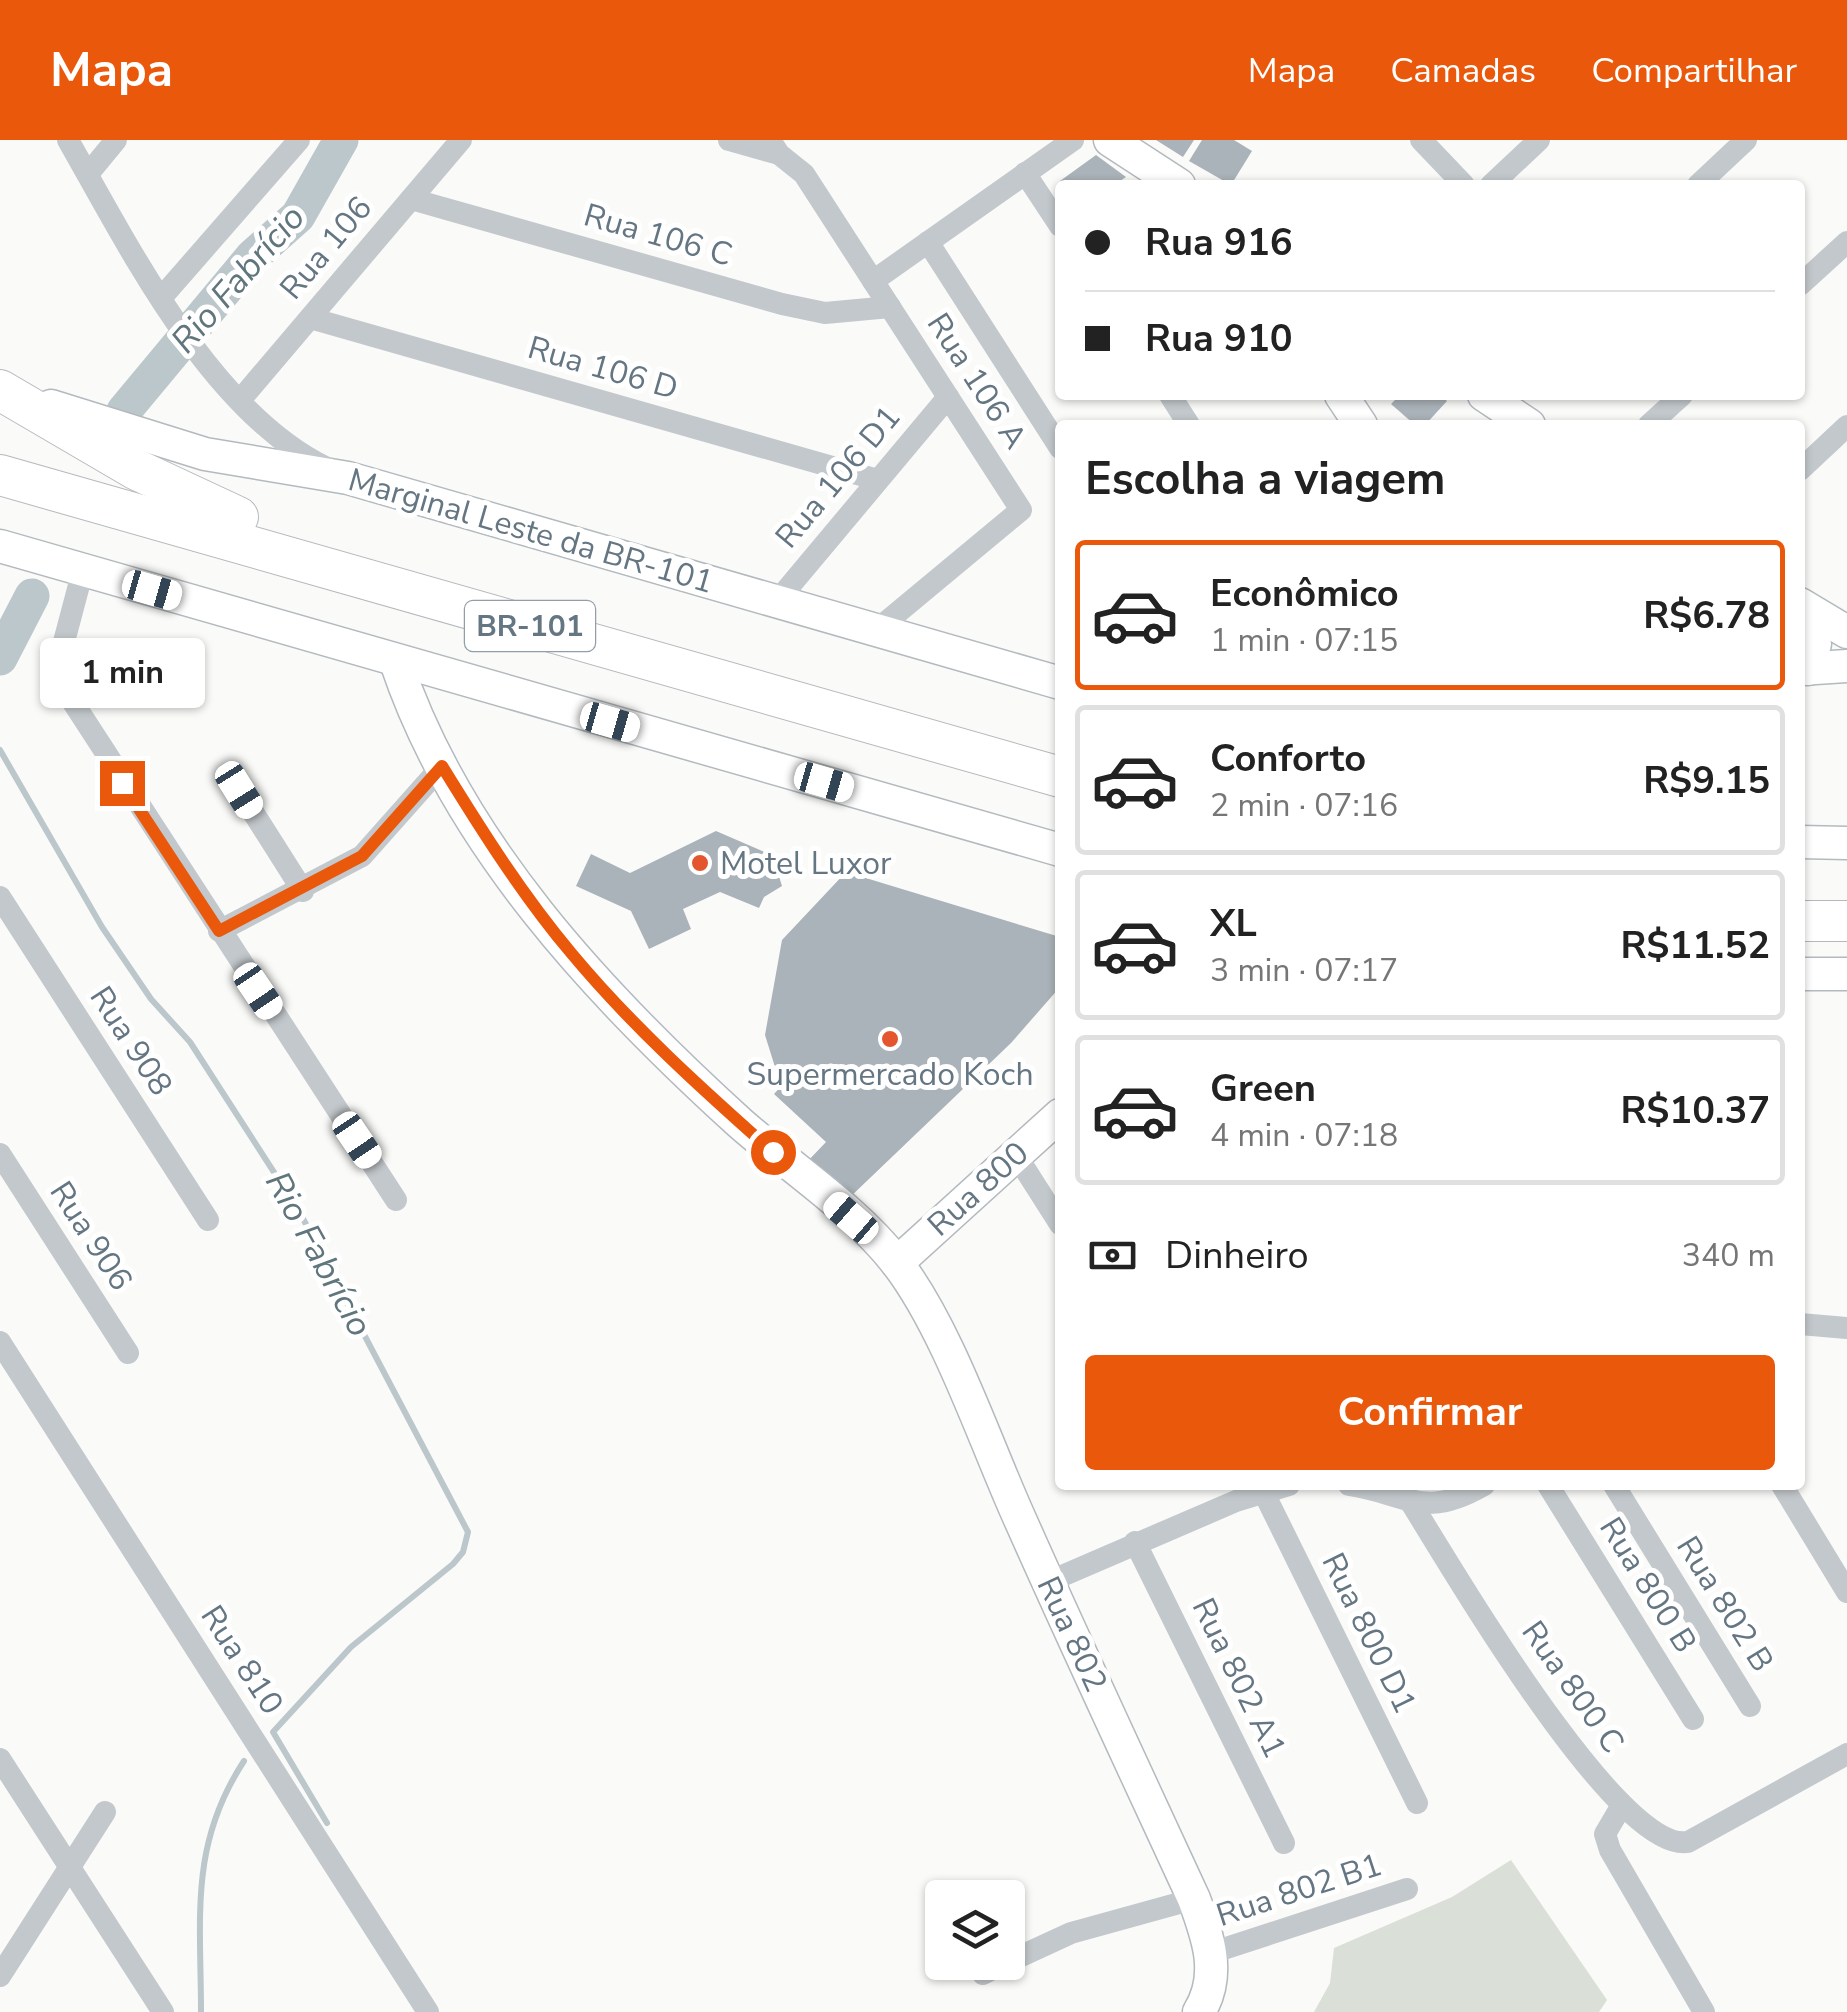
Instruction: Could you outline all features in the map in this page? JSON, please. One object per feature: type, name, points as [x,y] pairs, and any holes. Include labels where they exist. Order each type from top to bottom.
[{"type":"highway","points":[[0,388],[135,469],[238,518]]},
{"type":"highway","name":"BR-101","points":[[0,448],[1055,749]]},
{"type":"highway","name":"BR-101","points":[[0,475],[1055,776]]},
{"type":"highway","points":[[1805,894],[1847,894]]},
{"type":"highway","points":[[1805,922],[1847,921]]},
{"type":"main road","points":[[1110,140],[1172,180]]},
{"type":"main road","name":"Marginal Leste da BR-101","points":[[0,388],[205,454],[348,478],[1055,681]]},
{"type":"main road","points":[[1492,400],[1522,420]]},
{"type":"main road","points":[[0,546],[1055,849]]},
{"type":"main road","points":[[1805,608],[1847,632]]},
{"type":"main road","points":[[1805,615],[1815,644],[1805,667]]},
{"type":"main road","name":"Rua 802","points":[[396,662],[416,717],[442,766],[502,861],[582,965],[719,1103],[897,1263],[938,1336],[1194,1899],[1211,1953],[1212,1982],[1199,2012]]},
{"type":"main road","points":[[1805,669],[1847,666]]},
{"type":"main road","points":[[1805,842],[1847,843]]},
{"type":"main road","points":[[1805,974],[1847,974]]},
{"type":"main road","name":"Rua 800","points":[[897,1263],[1055,1120]]},
{"type":"street","points":[[68,140],[197,348],[280,440],[348,478]]},
{"type":"street","points":[[88,174],[116,140]]},
{"type":"street","points":[[162,297],[299,140]]},
{"type":"street","name":"Rua 106","points":[[241,399],[461,140]]},
{"type":"street","points":[[729,140],[775,147]]},
{"type":"street","points":[[874,281],[1072,140]]},
{"type":"street","points":[[1421,140],[1459,180]]},
{"type":"street","points":[[1496,180],[1539,140]]},
{"type":"street","points":[[1703,180],[1746,140]]},
{"type":"street","name":"Rua 106 A","points":[[775,147],[804,174],[1021,510],[880,628]]},
{"type":"street","points":[[1025,173],[1055,218]]},
{"type":"street","name":"Rua 106 C","points":[[411,198],[782,304],[825,313],[890,307]]},
{"type":"street","points":[[928,242],[1055,440]]},
{"type":"street","points":[[1805,281],[1847,242]]},
{"type":"street","name":"Rua 106 D","points":[[310,318],[878,480]]},
{"type":"street","name":"Rua 106 D1","points":[[778,600],[948,397]]},
{"type":"street","points":[[1654,420],[1676,400]]},
{"type":"street","points":[[1805,465],[1847,426]]},
{"type":"street","points":[[82,570],[61,653],[66,693],[396,1200]]},
{"type":"street","points":[[219,931],[303,891],[362,856],[442,766]]},
{"type":"street","points":[[239,790],[303,891]]},
{"type":"street","name":"Rua 908","points":[[0,897],[208,1220]]},
{"type":"street","name":"Rua 906","points":[[0,1154],[128,1352]]},
{"type":"street","points":[[1016,1155],[1055,1216]]},
{"type":"street","points":[[1805,1324],[1847,1328]]},
{"type":"street","name":"Rua 810","points":[[0,1342],[428,2012]]},
{"type":"street","points":[[1048,1582],[1231,1493],[1267,1490]]},
{"type":"street","points":[[1380,1490],[1446,1504],[1474,1490]]},
{"type":"street","name":"Rua 800 B","points":[[1551,1490],[1694,1718]]},
{"type":"street","name":"Rua 802 B","points":[[1617,1490],[1750,1706]]},
{"type":"street","points":[[1785,1490],[1847,1592]]},
{"type":"street","name":"Rua 800 D1","points":[[1263,1491],[1418,1803]]},
{"type":"street","name":"Rua 800 C","points":[[1405,1494],[1564,1740],[1622,1804],[1666,1839],[1688,1842],[1847,1754]]},
{"type":"street","name":"Rua 802 A1","points":[[1135,1542],[1284,1843]]},
{"type":"street","points":[[0,1759],[163,2012]]},
{"type":"street","points":[[1622,1804],[1605,1834],[1610,1850],[1704,2012]]},
{"type":"street","points":[[0,1976],[105,1812]]},
{"type":"street","name":"Rua 802 B1","points":[[1211,1953],[1407,1889]]},
{"type":"street","points":[[1025,1954],[1081,1929],[1194,1899]]},
{"type":"shaded area","points":[[1511,1860],[1607,2000],[1599,2012],[1314,2012],[1330,1983],[1334,1948],[1452,1897]]},
{"type":"building","points":[[1156,140],[1194,140],[1183,157]]},
{"type":"building","points":[[1202,140],[1234,140],[1252,151],[1234,180],[1222,180],[1189,161]]},
{"type":"building","points":[[1096,155],[1126,177],[1122,180],[1061,180]]},
{"type":"building","points":[[1395,400],[1447,401],[1430,420],[1409,420],[1391,404]]},
{"type":"building","points":[[716,831],[767,853],[776,867],[782,886],[764,897],[759,908],[720,892],[683,909],[691,929],[649,949],[631,911],[576,886],[591,854],[630,873]]},
{"type":"building","name":"Supermercado Koch","points":[[846,872],[1055,935],[1055,993],[1011,1043],[847,1200],[806,1163],[826,1142],[774,1094],[786,1081],[775,1067],[765,1035],[782,940]]},
{"type":"waterway","name":"Rio Fabrício","points":[[124,411],[253,256],[298,216],[341,140]]},
{"type":"waterway","name":"Rio Fabrício","points":[[0,658],[32,596]]},
{"type":"waterway","name":"Rio Fabrício","points":[[0,750],[102,927],[151,999],[190,1042],[299,1211],[468,1532],[463,1552],[453,1564],[351,1647],[273,1732],[327,1823]]},
{"type":"waterway","name":"Rio Fabrício","points":[[201,2012],[200,1913],[206,1852],[226,1792],[244,1761]]},
{"type":"place","name":"Motel Luxor","points":[[700,863]]},
{"type":"place","name":"Supermercado Koch","points":[[890,1039]]},
{"type":"route","points":[[122,783],[219,931],[322,881],[362,856],[391,828],[442,766],[502,861],[574,956],[679,1065],[773,1152]]}]
